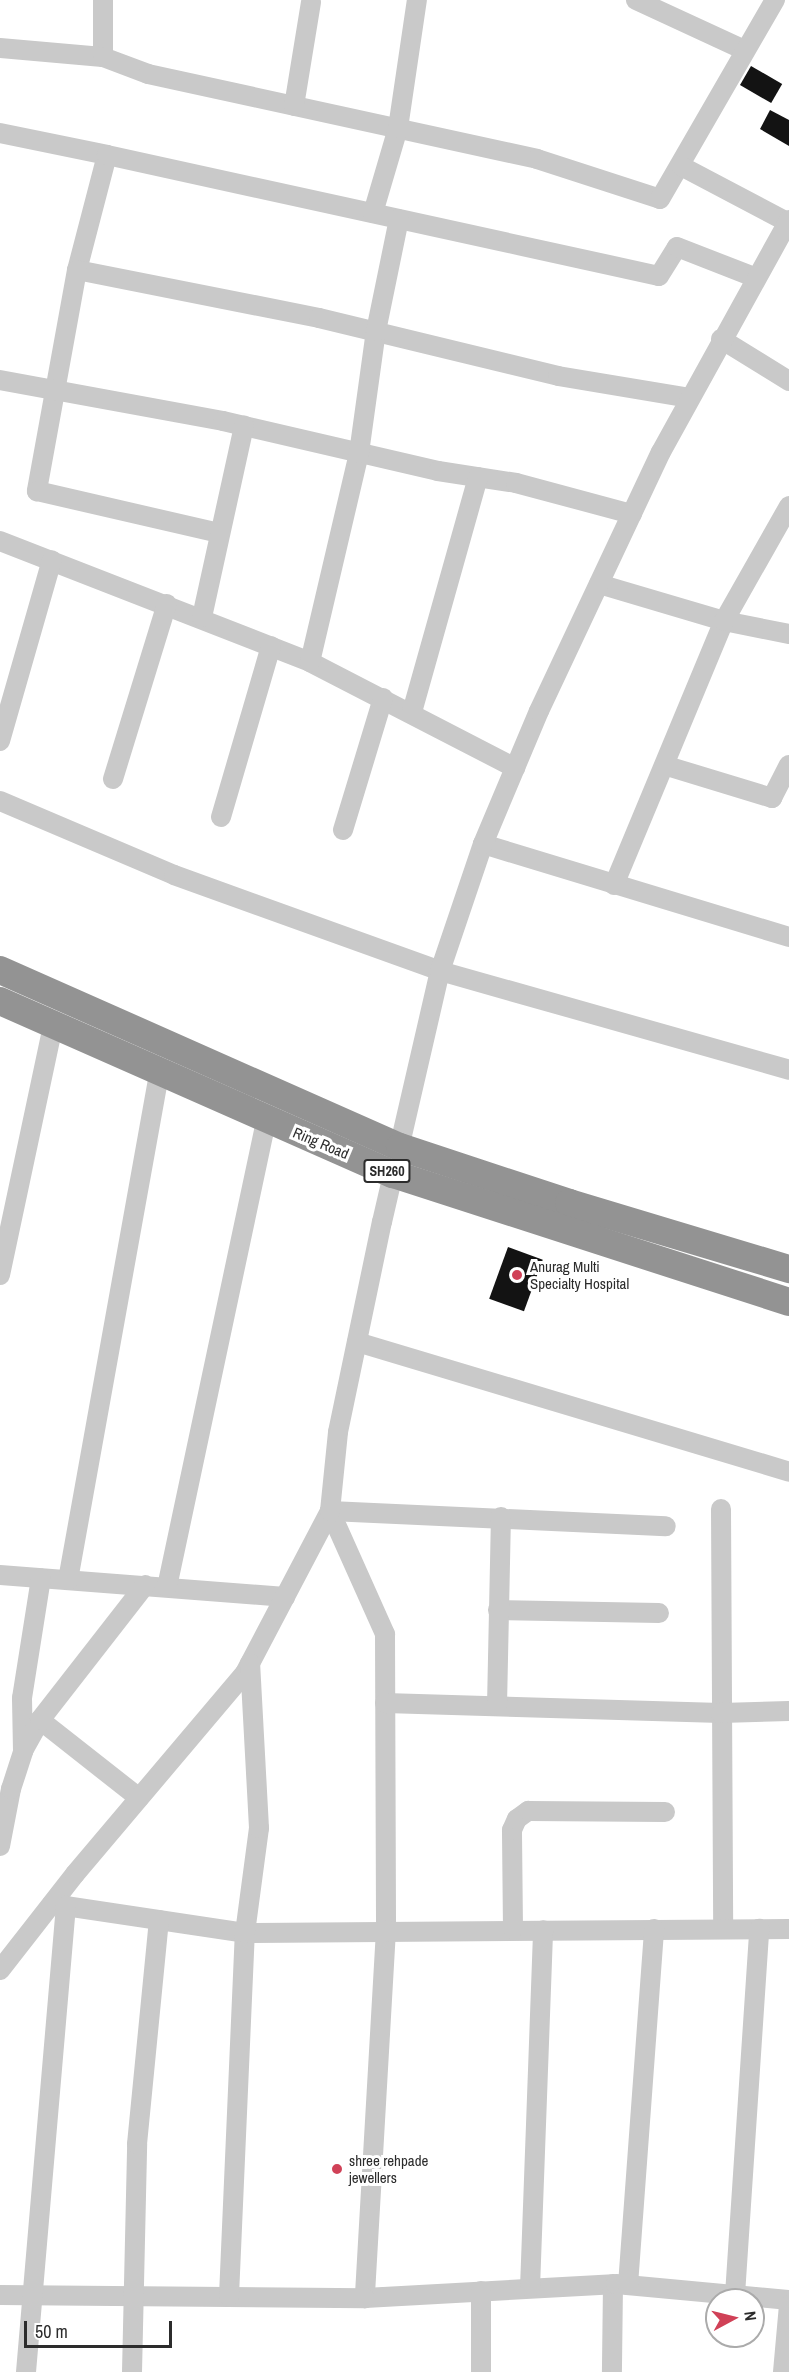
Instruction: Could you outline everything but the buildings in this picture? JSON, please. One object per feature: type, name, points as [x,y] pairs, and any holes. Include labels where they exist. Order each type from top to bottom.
[{"type":"highway","name":"Ring Road","points":[[0,969],[396,1161],[569,1203],[789,1269]]},
{"type":"highway","name":"Ring Road","points":[[0,1001],[266,1120],[396,1161],[789,1302]]},
{"type":"street","points":[[103,0],[103,57]]},
{"type":"street","points":[[373,213],[398,128],[417,0]]},
{"type":"street","points":[[636,0],[744,50]]},
{"type":"street","points":[[0,48],[103,57],[148,74],[537,159],[660,198],[681,166],[744,50],[775,0]]},
{"type":"street","points":[[294,106],[311,2]]},
{"type":"street","points":[[0,133],[659,276],[677,247],[754,277]]},
{"type":"street","points":[[107,155],[77,270],[37,491],[219,533]]},
{"type":"street","points":[[2,1966],[59,1905],[139,1798],[250,1663],[330,1511],[338,1432],[396,1161],[440,971],[483,844],[598,584],[632,514],[689,398],[754,277],[788,221],[681,166]]},
{"type":"street","points":[[310,662],[359,453],[376,331],[399,219]]},
{"type":"street","points":[[77,270],[376,331],[558,376],[689,398]]},
{"type":"street","points":[[721,339],[789,381]]},
{"type":"street","points":[[0,380],[244,426],[359,453],[478,477],[632,514]]},
{"type":"street","points":[[202,617],[244,426]]},
{"type":"street","points":[[412,712],[478,477]]},
{"type":"street","points":[[614,885],[667,766],[724,621],[789,506]]},
{"type":"street","points":[[0,541],[202,617],[310,662],[412,712],[515,768]]},
{"type":"street","points":[[0,741],[52,560]]},
{"type":"street","points":[[598,584],[724,621],[789,634]]},
{"type":"street","points":[[113,779],[167,604]]},
{"type":"street","points":[[221,817],[271,646]]},
{"type":"street","points":[[343,830],[383,698]]},
{"type":"street","points":[[667,766],[781,801],[789,765]]},
{"type":"street","points":[[0,801],[174,875],[440,971],[789,1071]]},
{"type":"street","points":[[483,844],[789,937]]},
{"type":"street","points":[[0,1275],[53,1026]]},
{"type":"street","points":[[68,1580],[159,1074]]},
{"type":"street","points":[[167,1587],[266,1120]]},
{"type":"street","points":[[357,1342],[789,1472]]},
{"type":"street","points":[[721,1509],[723,1929]]},
{"type":"street","points":[[330,1511],[666,1526]]},
{"type":"street","points":[[330,1511],[385,1634],[386,1930],[365,2298]]},
{"type":"street","points":[[497,1706],[501,1517]]},
{"type":"street","points":[[0,1575],[285,1597]]},
{"type":"street","points":[[23,1751],[22,1698],[41,1578]]},
{"type":"street","points":[[0,1846],[11,1789],[23,1751],[40,1720],[145,1585]]},
{"type":"street","points":[[498,1610],[659,1613]]},
{"type":"street","points":[[229,2296],[244,1933],[259,1828],[250,1663]]},
{"type":"street","points":[[385,1703],[721,1713],[789,1711]]},
{"type":"street","points":[[40,1720],[139,1798]]},
{"type":"street","points":[[513,1929],[512,1830],[528,1811],[665,1812]]},
{"type":"street","points":[[59,1905],[244,1933],[513,1929],[789,1929]]},
{"type":"street","points":[[26,2372],[59,1905]]},
{"type":"street","points":[[132,2372],[131,2297],[137,2144],[159,1920]]},
{"type":"street","points":[[612,2372],[654,1929]]},
{"type":"street","points":[[735,2288],[759,1929]]},
{"type":"street","points":[[530,2289],[543,1930]]},
{"type":"street","points":[[0,2295],[365,2298],[621,2285],[705,2292]]},
{"type":"street","points":[[481,2291],[481,2372]]},
{"type":"street","points":[[765,2298],[789,2300]]},
{"type":"street","points":[[783,2372],[789,2305]]},
{"type":"place","name":"Anurag Multi Specialty Hospital","points":[[517,1275]]},
{"type":"place","name":"shree rehpade jewellers","points":[[337,2169]]}]
